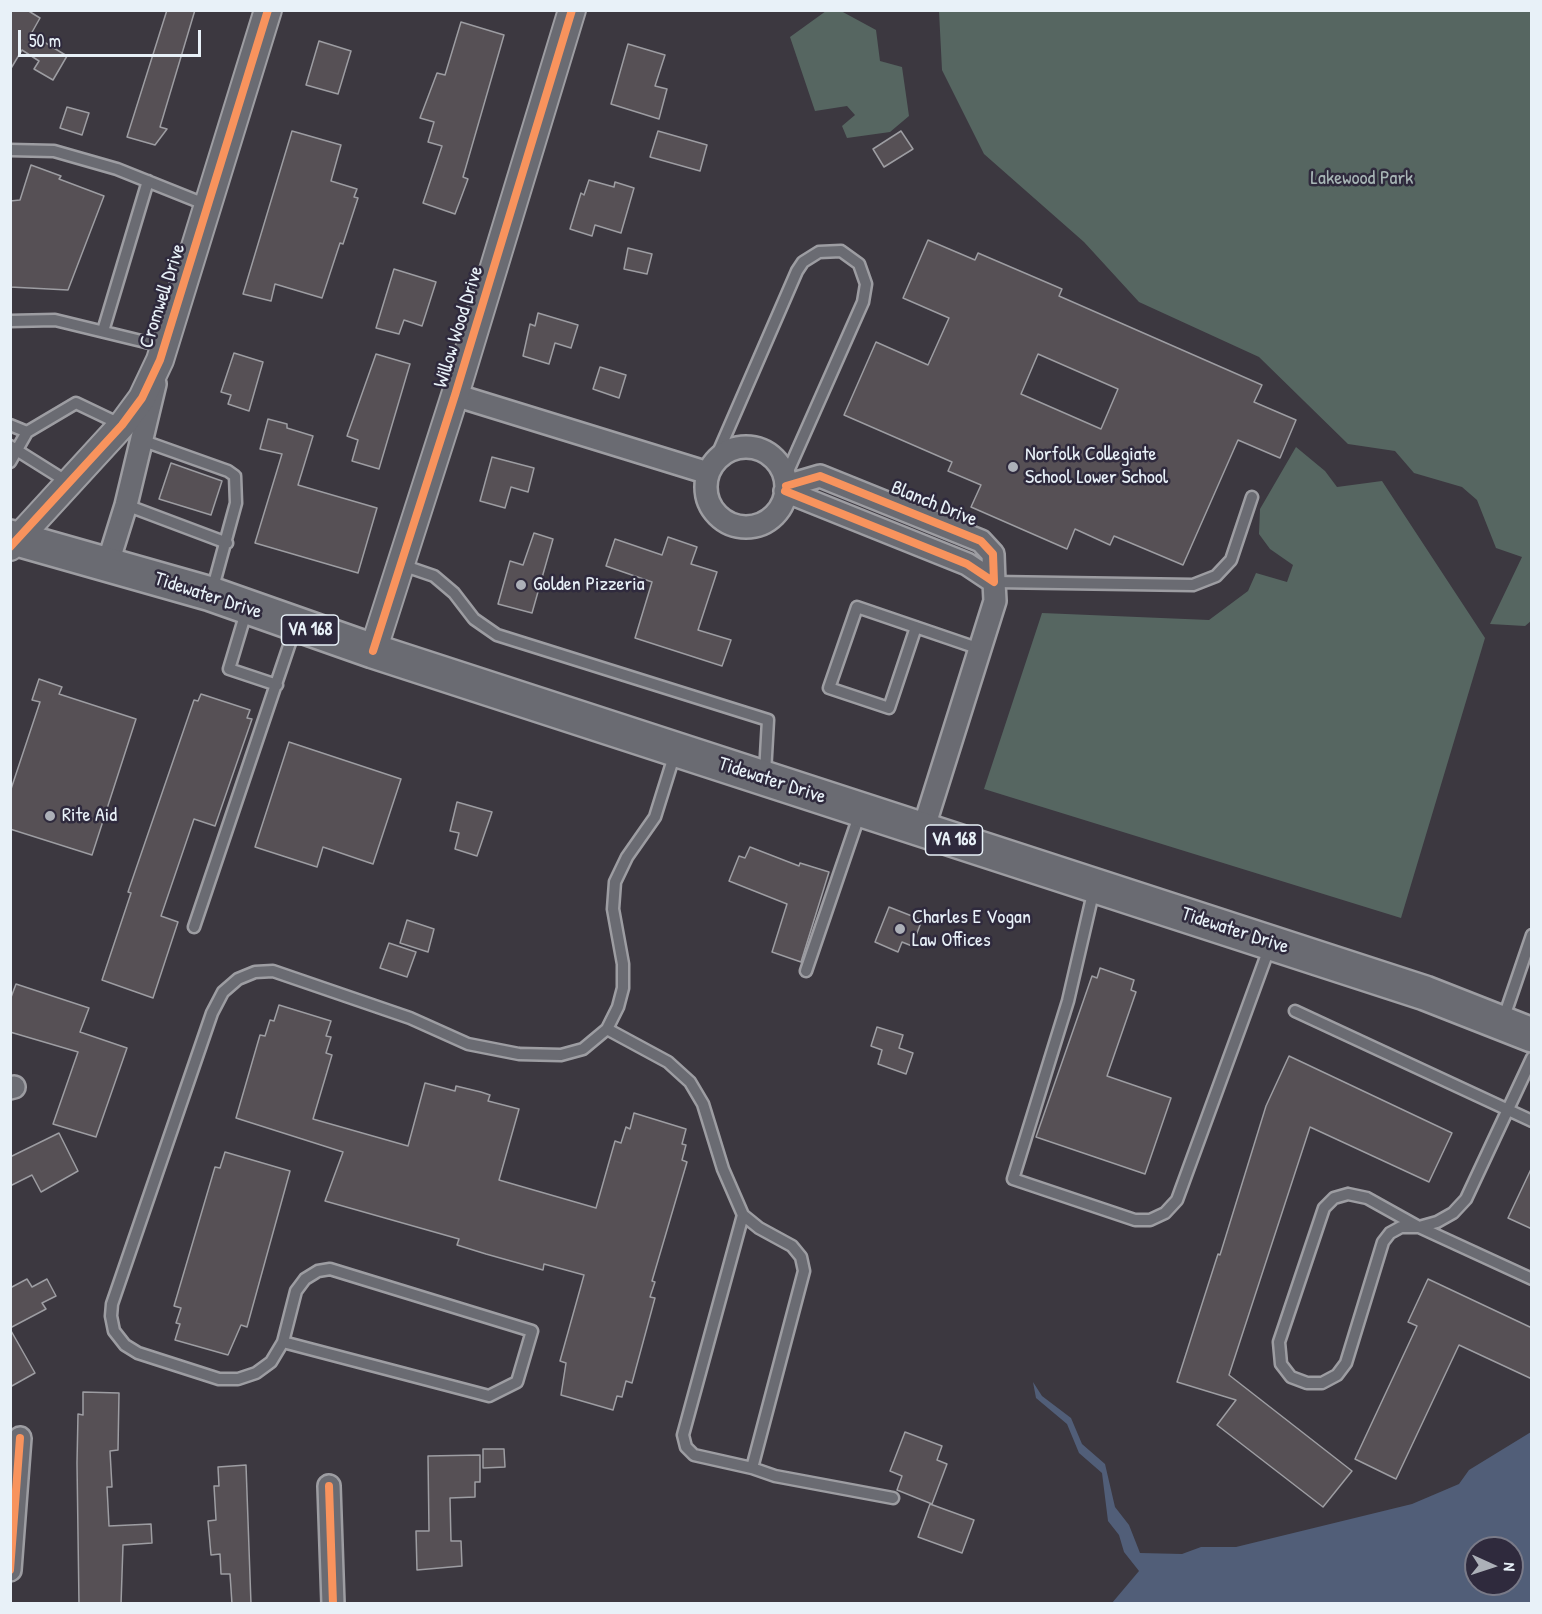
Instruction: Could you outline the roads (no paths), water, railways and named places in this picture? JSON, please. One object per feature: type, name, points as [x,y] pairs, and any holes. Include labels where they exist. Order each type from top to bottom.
[{"type":"highway","name":"Tidewater Drive","points":[[13,541],[211,594],[374,651],[1425,993],[1517,1029]]},
{"type":"street","name":"Cromwell Drive","points":[[107,566],[126,505],[132,432],[142,398],[163,353],[268,10]]},
{"type":"street","name":"Willow Wood Drive","points":[[374,651],[573,10]]},
{"type":"street","points":[[455,395],[711,467]]},
{"type":"street","name":"Cromwell Drive","points":[[13,541],[69,483],[132,432]]},
{"type":"street","points":[[751,447],[764,451],[774,459],[785,485],[780,507],[771,517],[749,527],[736,526],[720,516],[708,500],[706,487],[711,467],[725,453],[737,448],[751,447]]},
{"type":"street","points":[[785,485],[967,564],[994,582],[995,601],[924,830]]},
{"type":"street","points":[[10,1570],[17,1508],[20,1438]]},
{"type":"street","points":[[328,1486],[333,1604]]},
{"type":"lane","points":[[10,150],[54,151],[148,181],[208,206]]},
{"type":"lane","points":[[104,331],[148,181]]},
{"type":"lane","points":[[711,467],[796,271],[803,262],[819,252],[841,251],[859,264],[866,284],[863,302],[785,485]]},
{"type":"lane","points":[[10,321],[55,321],[104,331],[163,353]]},
{"type":"lane","points":[[10,462],[14,448],[27,432],[76,403],[132,432],[228,471],[235,476],[236,503],[227,543],[211,594]]},
{"type":"lane","points":[[10,425],[27,432]]},
{"type":"lane","points":[[14,448],[69,483]]},
{"type":"lane","points":[[994,582],[1192,585],[1216,576],[1231,560],[1252,497]]},
{"type":"lane","points":[[126,505],[227,543]]},
{"type":"lane","points":[[401,565],[434,576],[454,593],[474,619],[497,635],[768,720],[765,779]]},
{"type":"lane","points":[[916,627],[889,708],[829,688],[857,607],[916,627],[980,649]]},
{"type":"lane","points":[[247,608],[228,669],[277,685]]},
{"type":"lane","points":[[194,927],[296,625]]},
{"type":"lane","points":[[283,1342],[489,1396],[517,1382],[532,1331],[330,1269],[318,1271],[305,1279],[296,1291],[283,1342],[271,1362],[256,1373],[238,1379],[219,1379],[132,1349],[114,1331],[111,1316],[112,1304],[212,1013],[223,992],[238,979],[255,972],[273,971],[410,1018],[468,1044],[519,1054],[561,1055],[583,1049],[607,1029],[618,1007],[623,988],[623,964],[613,909],[615,882],[627,856],[655,817],[676,750]]},
{"type":"lane","points":[[806,971],[861,810]]},
{"type":"lane","points":[[1094,886],[1068,1001],[1013,1179],[1135,1220],[1150,1220],[1165,1213],[1177,1200],[1271,943]]},
{"type":"lane","points":[[1517,1029],[1532,935]]},
{"type":"lane","points":[[1296,1011],[1532,1121]]},
{"type":"lane","points":[[607,1029],[668,1062],[690,1082],[703,1104],[723,1169],[743,1215],[759,1228],[792,1246],[801,1257],[804,1271],[752,1468]]},
{"type":"lane","points":[[1532,1058],[1466,1199],[1454,1213],[1437,1222],[1419,1227],[1401,1227],[1390,1233],[1383,1242],[1346,1363],[1337,1375],[1322,1383],[1307,1383],[1291,1377],[1281,1364],[1279,1342],[1324,1208],[1334,1198],[1348,1194],[1359,1195],[1419,1227],[1532,1279]]},
{"type":"lane","points":[[743,1215],[683,1435],[686,1447],[694,1455],[752,1468],[775,1476],[893,1498]]},
{"type":"water","points":[[1033,1382],[1042,1396],[1071,1418],[1082,1444],[1105,1464],[1115,1507],[1129,1525],[1140,1553],[1182,1554],[1201,1547],[1236,1547],[1412,1504],[1459,1484],[1469,1470],[1531,1432],[1531,1603],[1112,1603],[1139,1571],[1124,1552],[1119,1535],[1108,1521],[1102,1473],[1079,1453],[1067,1424],[1036,1398]]},
{"type":"place","name":"Norfolk Collegiate School Lower School","points":[[1013,467]]},
{"type":"place","name":"Golden Pizzeria","points":[[521,585]]},
{"type":"place","name":"Rite Aid","points":[[50,816]]},
{"type":"place","name":"Charles E Vogan Law Offices","points":[[900,929]]},
{"type":"park label","name":"Lakewood Park","points":[[1362,179]]}]
